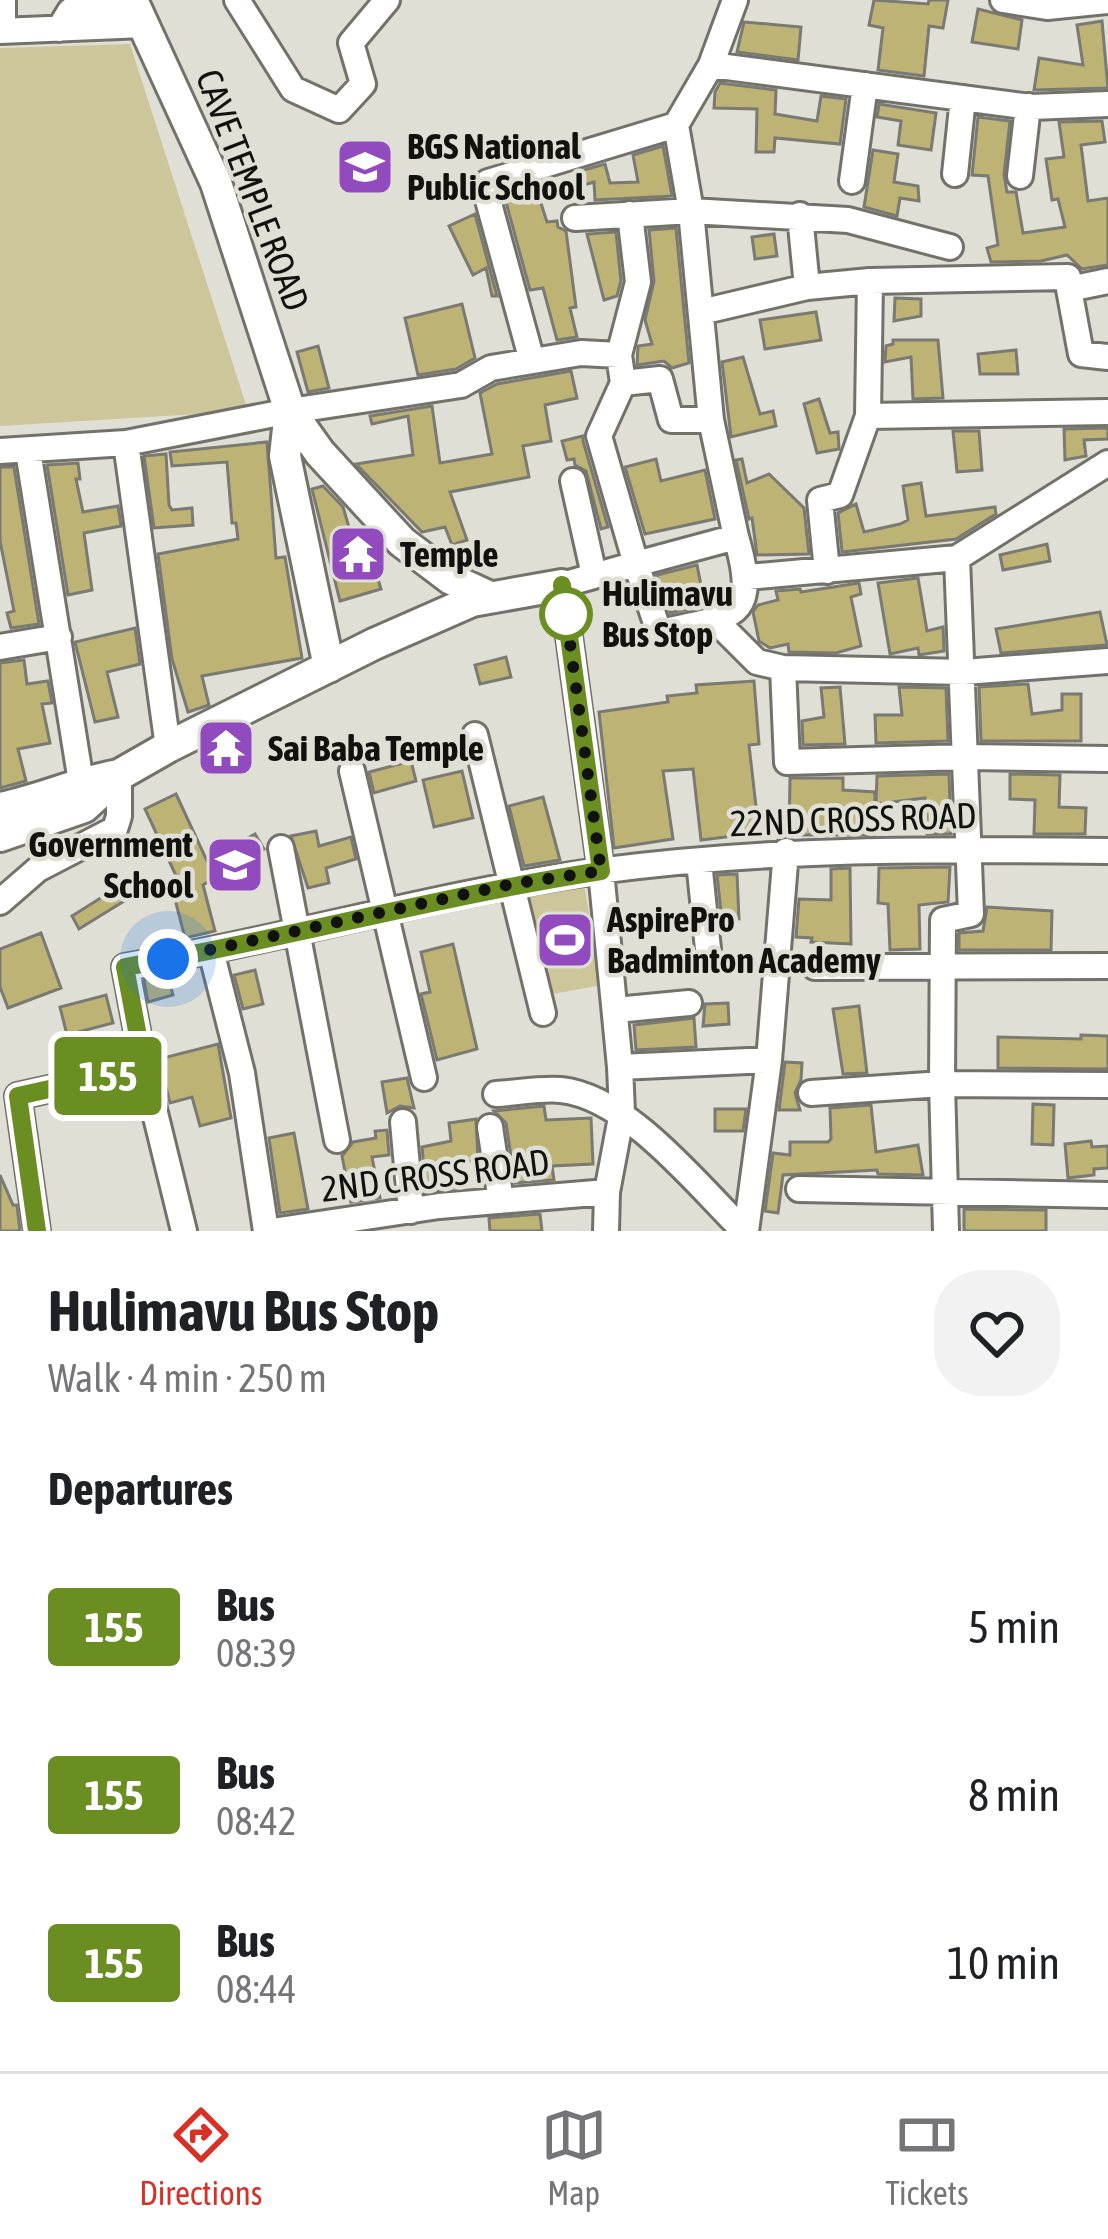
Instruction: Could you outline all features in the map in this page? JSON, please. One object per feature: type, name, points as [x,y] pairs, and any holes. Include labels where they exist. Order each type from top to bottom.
[{"type":"main road","name":"CAVE TEMPLE ROAD","points":[[137,10],[216,183],[290,411],[320,453],[402,542],[451,579],[490,597]]},
{"type":"main road","name":"CAVE TEMPLE ROAD","points":[[290,411],[285,456],[329,667]]},
{"type":"main road","points":[[0,836],[84,807],[119,776],[168,747],[472,601],[562,585]]},
{"type":"main road","points":[[0,808],[81,782],[119,776]]},
{"type":"street","points":[[3,0],[2,31],[59,29],[70,11],[137,10]]},
{"type":"street","points":[[237,0],[293,89],[339,110],[363,84],[351,43],[387,0]]},
{"type":"street","points":[[630,214],[638,282],[619,355],[623,382],[598,436],[659,632],[736,611],[748,577],[711,420],[691,211],[676,125],[711,65],[735,0]]},
{"type":"street","points":[[1006,0],[1047,7],[1108,1]]},
{"type":"street","points":[[711,65],[1028,106],[1108,104]]},
{"type":"street","points":[[852,181],[865,85]]},
{"type":"street","points":[[955,174],[963,98]]},
{"type":"street","points":[[1020,176],[1028,106]]},
{"type":"street","points":[[532,361],[485,189],[488,182],[676,125]]},
{"type":"street","points":[[575,218],[691,211],[800,215],[848,220],[950,247]]},
{"type":"street","points":[[800,215],[807,287]]},
{"type":"street","points":[[701,312],[807,287],[1068,277],[1081,354],[1108,357]]},
{"type":"street","points":[[827,572],[820,500],[840,495],[868,416],[870,281]]},
{"type":"street","points":[[1069,289],[1108,281]]},
{"type":"street","points":[[0,452],[126,443],[460,385],[490,368],[581,352],[619,355]]},
{"type":"street","points":[[623,382],[660,379],[671,420],[711,420]]},
{"type":"street","points":[[868,416],[1108,412]]},
{"type":"street","points":[[126,443],[168,747]]},
{"type":"street","points":[[28,451],[81,782]]},
{"type":"street","points":[[748,577],[957,558],[1108,463]]},
{"type":"street","points":[[573,481],[594,575]]},
{"type":"street","points":[[606,1231],[607,1192],[622,1112],[620,1067],[601,871],[562,585],[736,537]]},
{"type":"street","points":[[946,1231],[943,920],[971,914],[957,558]]},
{"type":"street","points":[[714,619],[757,662],[783,668],[964,672],[1108,661]]},
{"type":"street","points":[[0,647],[59,637]]},
{"type":"street","points":[[783,668],[787,761],[1108,759]]},
{"type":"street","points":[[475,735],[543,1013]]},
{"type":"street","points":[[352,771],[424,1078]]},
{"type":"street","points":[[0,902],[38,869],[115,829],[119,776]]},
{"type":"street","points":[[280,848],[337,1140]]},
{"type":"street","points":[[745,1231],[769,1060],[786,851]]},
{"type":"street","name":"22ND CROSS ROAD","points":[[144,1068],[125,967],[512,884],[601,871],[786,851],[1108,851]]},
{"type":"street","points":[[699,860],[707,949]]},
{"type":"street","points":[[211,952],[242,1073],[269,1231]]},
{"type":"street","points":[[815,967],[1108,966]]},
{"type":"street","points":[[616,1010],[689,1003]]},
{"type":"street","points":[[620,1067],[769,1060]]},
{"type":"street","points":[[37,1231],[18,1096],[144,1068],[184,1231]]},
{"type":"street","points":[[811,1093],[942,1084],[1108,1085]]},
{"type":"street","points":[[496,1094],[556,1089],[590,1096],[622,1112],[745,1231]]},
{"type":"street","points":[[403,1122],[411,1211]]},
{"type":"street","points":[[490,1126],[501,1201]]},
{"type":"street","points":[[800,1189],[1108,1196]]},
{"type":"street","name":"2ND CROSS ROAD","points":[[269,1231],[607,1192]]},
{"type":"shaded area","points":[[130,44],[248,411],[0,426],[0,48]]},
{"type":"shaded area","name":"AspirePro Badminton Academy","points":[[584,885],[602,985],[547,995],[527,895]]},
{"type":"building","points":[[874,0],[928,4],[929,0],[948,0],[943,28],[929,26],[924,76],[878,70],[883,28],[869,25]]},
{"type":"building","points":[[978,9],[1022,20],[1018,49],[972,42]]},
{"type":"building","points":[[1102,21],[1108,88],[1034,90],[1039,58],[1083,65],[1077,25]]},
{"type":"building","points":[[744,22],[801,27],[798,60],[737,52]]},
{"type":"building","points":[[720,83],[776,90],[775,114],[817,121],[821,96],[846,99],[840,144],[775,138],[774,152],[756,152],[757,109],[714,108]]},
{"type":"building","points":[[879,104],[936,113],[931,150],[898,145],[901,121],[877,117]]},
{"type":"building","points":[[978,117],[1010,121],[1004,175],[1007,192],[1016,192],[1023,233],[1065,227],[1058,199],[1052,200],[1046,159],[1064,157],[1059,122],[1102,121],[1105,142],[1081,145],[1088,201],[1108,198],[1108,265],[1082,269],[1067,255],[991,262],[987,248],[998,245],[988,176],[972,175]]},
{"type":"building","points":[[663,146],[672,196],[595,200],[594,182],[584,185],[580,171],[605,164],[610,183],[638,182],[633,155]]},
{"type":"building","points":[[873,150],[898,154],[894,182],[918,186],[919,201],[900,198],[897,216],[864,207]]},
{"type":"building","points":[[535,185],[547,222],[557,221],[566,231],[576,307],[570,308],[577,337],[557,340],[543,288],[530,290],[504,195]]},
{"type":"building","points":[[475,214],[497,296],[492,296],[486,268],[473,275],[449,226]]},
{"type":"building","points":[[676,228],[689,363],[672,368],[664,361],[637,365],[638,346],[652,344],[645,320],[654,281],[649,230]]},
{"type":"building","points":[[616,232],[621,281],[617,296],[604,300],[587,234]]},
{"type":"building","points":[[774,234],[777,256],[755,259],[752,237]]},
{"type":"building","points":[[895,298],[921,299],[921,316],[894,321]]},
{"type":"building","points":[[462,304],[475,358],[456,369],[418,375],[405,318]]},
{"type":"building","points":[[816,312],[821,340],[765,349],[760,320]]},
{"type":"building","points":[[893,340],[938,340],[943,398],[913,399],[911,357],[885,362],[886,346]]},
{"type":"building","points":[[318,346],[329,388],[308,392],[297,352]]},
{"type":"building","points":[[1016,350],[1018,374],[980,374],[978,354]]},
{"type":"building","points":[[743,357],[760,414],[773,411],[776,426],[731,437],[722,362]]},
{"type":"building","points":[[571,371],[577,398],[545,405],[551,441],[523,446],[529,477],[450,492],[467,540],[452,545],[445,527],[422,532],[356,464],[413,455],[408,416],[372,424],[370,416],[432,406],[440,463],[492,454],[480,393],[497,384]]},
{"type":"building","points":[[819,399],[830,433],[838,432],[839,449],[817,453],[804,404]]},
{"type":"building","points":[[1108,428],[1108,439],[1084,440],[1086,456],[1065,460],[1064,429]]},
{"type":"building","points":[[953,431],[979,431],[982,470],[957,472]]},
{"type":"building","points":[[583,436],[608,527],[601,529],[586,471],[574,459],[567,460],[562,441]]},
{"type":"building","points":[[267,442],[276,558],[285,557],[302,658],[202,676],[209,705],[188,712],[172,659],[158,554],[238,539],[236,523],[232,523],[227,462],[172,466],[170,452]]},
{"type":"building","points":[[166,454],[169,505],[172,510],[192,508],[193,525],[154,528],[144,456]]},
{"type":"building","points":[[656,459],[661,481],[705,470],[715,519],[645,534],[625,467]]},
{"type":"building","points":[[742,459],[747,483],[769,474],[804,508],[809,554],[757,555],[736,460]]},
{"type":"building","points":[[78,463],[80,479],[76,479],[83,512],[118,506],[121,526],[84,533],[92,590],[68,595],[47,465]]},
{"type":"building","points":[[0,467],[14,467],[39,624],[11,628],[7,613],[14,611],[0,541]]},
{"type":"building","points":[[921,483],[926,516],[995,507],[996,514],[956,539],[842,552],[838,513],[856,504],[864,532],[900,524],[908,520],[903,486]]},
{"type":"building","points":[[323,486],[343,507],[353,541],[365,537],[381,589],[340,601],[312,489]]},
{"type":"building","points":[[1047,544],[1050,561],[1003,570],[1000,555]]},
{"type":"building","points":[[697,565],[705,605],[670,613],[657,575]]},
{"type":"building","points":[[918,578],[927,631],[943,627],[944,651],[919,655],[918,648],[890,654],[878,583]]},
{"type":"building","points":[[859,583],[861,594],[851,597],[861,646],[836,653],[789,652],[788,644],[770,648],[759,641],[753,612],[758,605],[778,600],[776,591]]},
{"type":"building","points":[[1100,612],[1107,645],[1001,653],[996,629]]},
{"type":"building","points":[[135,628],[140,664],[107,672],[118,717],[95,722],[75,642]]},
{"type":"building","points":[[506,657],[511,677],[480,684],[475,665]]},
{"type":"building","points":[[24,660],[27,684],[48,681],[52,703],[42,704],[50,743],[18,749],[26,781],[0,788],[0,663]]},
{"type":"building","points":[[754,681],[759,744],[749,745],[759,833],[701,840],[693,769],[663,771],[673,839],[614,848],[599,712],[668,702],[667,696],[697,693],[696,685]]},
{"type":"building","points":[[1028,684],[1032,714],[1062,710],[1062,694],[1081,694],[1081,741],[981,741],[979,687]]},
{"type":"building","points":[[840,687],[845,744],[803,745],[802,721],[824,717],[821,688]]},
{"type":"building","points":[[899,687],[946,688],[948,741],[876,743],[875,715],[902,715]]},
{"type":"building","points":[[411,761],[416,781],[374,793],[369,772]]},
{"type":"building","points":[[462,771],[473,818],[434,827],[423,780]]},
{"type":"building","points":[[949,774],[951,834],[927,834],[925,798],[876,804],[877,776]]},
{"type":"building","points":[[1010,774],[1060,775],[1059,807],[1086,808],[1085,834],[1034,834],[1035,800],[1010,799]]},
{"type":"building","points":[[790,778],[843,778],[843,790],[875,792],[874,835],[789,835]]},
{"type":"building","points":[[176,794],[207,861],[255,834],[264,849],[203,885],[215,931],[185,938],[171,884],[178,880],[145,809]]},
{"type":"building","points":[[543,797],[560,860],[524,866],[509,806]]},
{"type":"building","points":[[316,831],[319,846],[351,837],[356,859],[326,868],[329,883],[308,888],[291,836]]},
{"type":"building","points":[[950,867],[948,902],[919,905],[920,949],[890,950],[888,904],[878,903],[879,868]]},
{"type":"building","points":[[850,868],[851,944],[796,937],[799,899],[831,900],[831,869]]},
{"type":"building","points":[[737,874],[739,919],[722,921],[717,875]]},
{"type":"building","points":[[134,877],[142,890],[79,929],[72,916]]},
{"type":"building","points":[[987,907],[1052,911],[1051,950],[959,950],[959,933],[983,931]]},
{"type":"building","points":[[41,933],[61,988],[8,1008],[0,987],[0,949]]},
{"type":"building","points":[[453,944],[477,1049],[437,1060],[421,994],[430,992],[421,952]]},
{"type":"building","points":[[255,970],[263,1004],[243,1009],[234,975]]},
{"type":"building","points":[[168,976],[173,995],[148,1002],[144,980]]},
{"type":"building","points":[[106,995],[113,1023],[67,1035],[60,1007]]},
{"type":"building","points":[[728,1003],[729,1024],[703,1026],[705,1004]]},
{"type":"building","points":[[859,1006],[867,1073],[843,1074],[833,1009]]},
{"type":"building","points":[[694,1018],[696,1047],[636,1050],[634,1025]]},
{"type":"building","points":[[1081,1035],[1108,1036],[1108,1069],[998,1068],[998,1037],[1081,1039]]},
{"type":"building","points":[[218,1044],[231,1118],[200,1126],[192,1097],[170,1103],[159,1059]]},
{"type":"building","points":[[785,1062],[802,1063],[795,1093],[800,1110],[779,1110]]},
{"type":"building","points":[[407,1078],[414,1108],[400,1106],[387,1113],[382,1082]]},
{"type":"building","points":[[1033,1104],[1054,1105],[1053,1145],[1032,1144]]},
{"type":"building","points":[[871,1105],[876,1152],[918,1145],[923,1175],[878,1174],[877,1170],[783,1175],[778,1213],[765,1211],[773,1153],[790,1155],[790,1142],[828,1142],[830,1108]]},
{"type":"building","points":[[544,1106],[546,1120],[591,1118],[593,1164],[552,1166],[554,1180],[515,1183],[506,1123],[494,1111]]},
{"type":"building","points":[[715,1109],[746,1109],[743,1131],[715,1131]]},
{"type":"building","points":[[476,1119],[478,1160],[449,1164],[454,1188],[426,1191],[422,1147],[451,1141],[449,1123]]},
{"type":"building","points":[[387,1130],[389,1155],[372,1157],[380,1198],[351,1202],[342,1156],[353,1142],[376,1138],[375,1131]]},
{"type":"building","points":[[294,1133],[308,1209],[280,1213],[269,1138]]},
{"type":"building","points":[[1091,1141],[1092,1147],[1108,1146],[1108,1168],[1068,1178],[1065,1144]]},
{"type":"building","points":[[0,1175],[17,1205],[20,1231],[0,1231]]},
{"type":"building","points":[[964,1209],[1046,1210],[1046,1231],[964,1231]]},
{"type":"building","points":[[540,1214],[542,1231],[490,1231],[489,1218]]},
{"type":"bus line","name":"155","points":[[37,1231],[18,1096],[144,1068],[125,967],[512,884],[601,871],[562,585]]},
{"type":"place","name":"BGS National Public School","points":[[365,167]]},
{"type":"place","name":"Temple","points":[[358,554]]},
{"type":"place","name":"Hulimavu Bus Stop","points":[[566,614]]},
{"type":"place","name":"Sai Baba Temple","points":[[226,748]]},
{"type":"place","name":"Government School","points":[[235,865]]},
{"type":"place","name":"AspirePro Badminton Academy","points":[[565,940]]},
{"type":"route","points":[[168,959],[512,884],[601,871],[566,614]]}]
